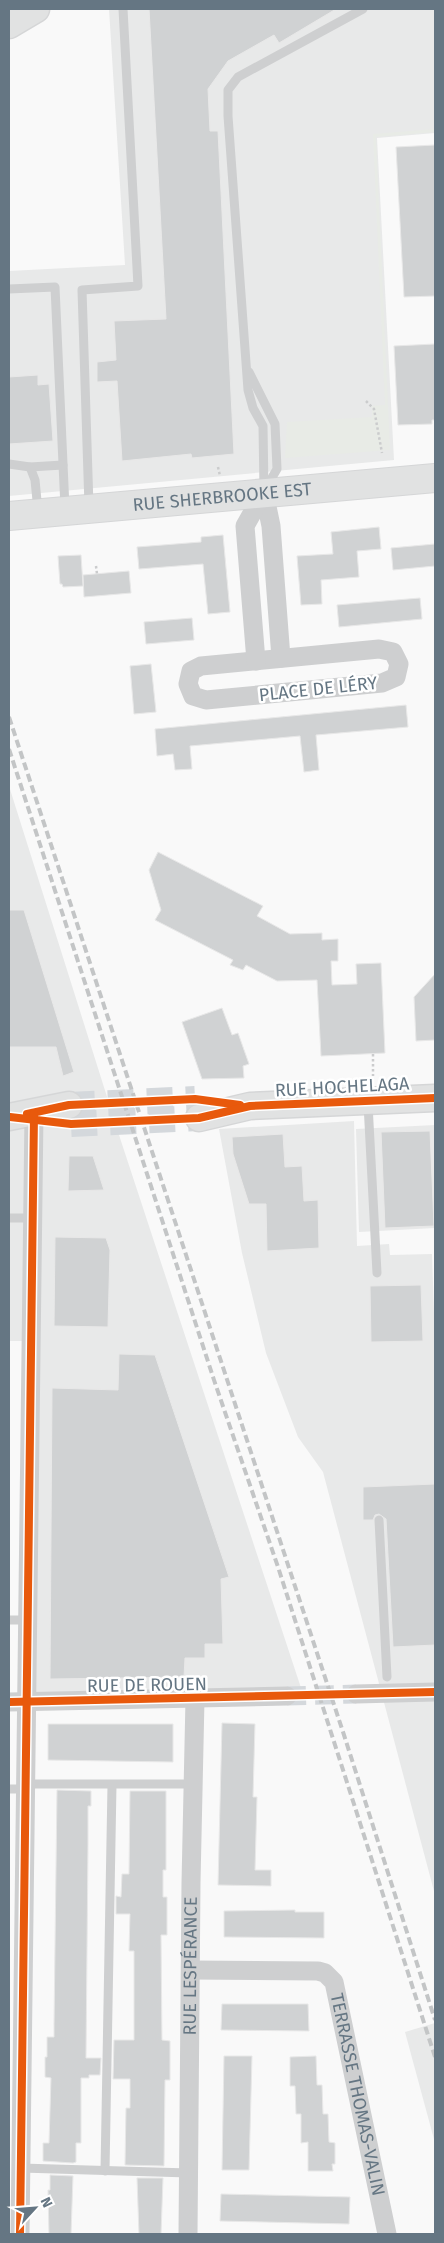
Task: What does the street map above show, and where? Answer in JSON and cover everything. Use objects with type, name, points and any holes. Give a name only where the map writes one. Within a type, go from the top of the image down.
[{"type":"main road","name":"RUE SHERBROOKE EST","points":[[26,515],[435,478]]},
{"type":"street","points":[[9,25],[36,9]]},
{"type":"street","name":"PLACE DE LÉRY","points":[[264,492],[271,526],[281,658]]},
{"type":"street","name":"PLACE DE LÉRY","points":[[256,661],[245,526],[264,492]]},
{"type":"street","name":"PLACE DE LÉRY","points":[[386,650],[393,652],[397,658],[399,671],[396,677],[382,683],[199,699],[190,691],[188,678],[196,668],[281,658],[386,650]]},
{"type":"street","name":"RUE HOCHELAGA","points":[[197,1109],[435,1098]]},
{"type":"street","points":[[20,2234],[22,2168],[21,1787],[18,1702],[29,1620],[34,1218],[22,1117],[70,1114]]},
{"type":"street","points":[[356,1694],[435,1692]]},
{"type":"street","name":"RUE DE ROUEN","points":[[18,1702],[287,1696]]},
{"type":"street","name":"RUE LESPÉRANCE","points":[[188,2234],[195,1699]]},
{"type":"street","name":"TERRASSE THOMAS-VALIN","points":[[191,1970],[318,1971],[325,1973],[334,1982],[387,2234]]},
{"type":"lane","points":[[77,509],[82,290],[138,286],[123,9]]},
{"type":"lane","points":[[264,492],[263,426],[253,408],[248,390],[228,90],[238,77],[363,9]]},
{"type":"lane","points":[[9,289],[55,287],[63,465],[77,509]]},
{"type":"lane","points":[[9,464],[30,468],[63,465]]},
{"type":"lane","points":[[26,515],[35,480],[30,468]]},
{"type":"lane","points":[[368,1101],[377,1272]]},
{"type":"lane","points":[[9,1218],[34,1218]]},
{"type":"lane","points":[[379,1520],[387,1676]]},
{"type":"lane","points":[[9,1620],[29,1620]]},
{"type":"lane","points":[[21,1787],[193,1784]]},
{"type":"lane","points":[[105,2170],[112,1785]]},
{"type":"lane","points":[[22,2168],[189,2173]]},
{"type":"path","points":[[366,401],[374,409],[382,453]]},
{"type":"path","points":[[218,467],[220,476]]},
{"type":"path","points":[[96,566],[97,574]]},
{"type":"path","points":[[373,1054],[374,1076]]},
{"type":"shaded area","points":[[109,9],[435,9],[435,133],[377,138],[394,460],[9,496],[9,271],[125,265]]},
{"type":"shaded area","points":[[435,129],[435,132],[376,137],[390,450],[285,458],[287,422],[372,417],[372,406],[385,405],[373,134]]},
{"type":"shaded area","points":[[9,786],[120,1138],[303,1694],[195,1699],[27,1702],[27,1341],[9,1341]]},
{"type":"shaded area","points":[[354,1121],[357,1246],[389,1244],[390,1255],[432,1254],[435,1342],[435,1895],[323,1472],[298,1437],[266,1353],[242,1253],[219,1129]]},
{"type":"shaded area","points":[[435,1125],[435,1228],[359,1232],[356,1129]],"holes":[[[430,1131],[434,1226],[385,1228],[381,1133]]]},
{"type":"shaded area","points":[[435,2023],[435,2143],[405,2032]]},
{"type":"building","points":[[149,9],[336,9],[279,43],[274,35],[228,61],[208,89],[210,131],[218,131],[234,454],[192,458],[191,454],[122,461],[117,381],[97,382],[97,362],[116,360],[114,321],[166,319]]},
{"type":"building","points":[[435,145],[435,296],[404,297],[396,147]]},
{"type":"building","points":[[435,344],[435,420],[432,420],[432,424],[398,425],[394,346]]},
{"type":"building","points":[[38,375],[38,385],[49,384],[53,441],[9,444],[9,377]]},
{"type":"building","points":[[379,527],[381,549],[357,551],[359,577],[321,580],[322,604],[301,605],[297,556],[333,554],[331,532]]},
{"type":"building","points":[[223,535],[230,612],[208,614],[203,564],[139,569],[137,547],[201,542],[201,537]]},
{"type":"building","points":[[435,544],[435,566],[393,570],[391,548]]},
{"type":"building","points":[[81,555],[83,586],[63,587],[60,584],[58,556]]},
{"type":"building","points":[[129,571],[131,593],[84,597],[83,575]]},
{"type":"building","points":[[420,598],[422,619],[339,627],[337,605]]},
{"type":"building","points":[[192,618],[194,640],[146,644],[144,622]]},
{"type":"building","points":[[151,664],[156,712],[134,714],[130,666]]},
{"type":"building","points":[[406,705],[408,727],[316,735],[319,770],[304,772],[300,736],[190,746],[192,769],[175,770],[173,754],[157,756],[155,729]]},
{"type":"building","points":[[158,852],[263,906],[257,916],[290,934],[322,933],[322,940],[338,939],[338,961],[331,961],[332,985],[357,984],[356,964],[381,963],[385,1053],[321,1056],[317,980],[277,981],[246,965],[243,970],[230,965],[233,960],[155,920],[161,910],[149,870]]},
{"type":"building","points":[[9,910],[24,910],[74,1072],[63,1076],[56,1047],[9,1047]]},
{"type":"building","points":[[435,974],[435,1040],[416,1041],[414,997]]},
{"type":"building","points":[[222,1008],[232,1035],[238,1033],[249,1064],[243,1066],[244,1078],[202,1079],[182,1022]]},
{"type":"building","points":[[430,1131],[434,1226],[385,1228],[381,1132]]},
{"type":"building","points":[[283,1134],[285,1167],[302,1166],[304,1201],[318,1200],[319,1248],[267,1251],[266,1204],[249,1204],[233,1154],[232,1137]]},
{"type":"building","points":[[69,1156],[93,1156],[104,1190],[68,1191]]},
{"type":"building","points":[[55,1237],[106,1238],[110,1250],[108,1327],[54,1326]]},
{"type":"building","points":[[421,1285],[423,1341],[371,1342],[370,1286]]},
{"type":"building","points":[[119,1354],[155,1355],[229,1577],[221,1579],[223,1644],[205,1644],[205,1658],[185,1658],[184,1677],[50,1679],[52,1388],[118,1390]]},
{"type":"building","points":[[435,1484],[435,1645],[393,1647],[386,1519],[379,1514],[375,1515],[373,1520],[363,1520],[363,1487]]},
{"type":"building","points":[[222,1723],[255,1724],[253,1797],[257,1797],[255,1870],[271,1870],[271,1886],[218,1885]]},
{"type":"building","points":[[48,1724],[173,1724],[173,1762],[48,1760]]},
{"type":"building","points":[[57,1790],[91,1791],[91,1806],[88,1806],[86,2058],[101,2058],[100,2075],[89,2075],[89,2078],[81,2078],[81,2143],[76,2143],[76,2162],[73,2163],[43,2161],[43,2143],[49,2143],[51,2078],[45,2077],[45,2057],[47,2057],[47,2037],[54,2037]]},
{"type":"building","points":[[130,1791],[166,1791],[166,1870],[163,1870],[163,1897],[167,1897],[167,1935],[161,1935],[162,2040],[170,2041],[170,2080],[165,2080],[164,2166],[125,2165],[126,2108],[130,2108],[130,2079],[113,2079],[114,2040],[134,2040],[134,1951],[129,1951],[130,1914],[116,1914],[116,1896],[121,1897],[122,1874],[129,1874]]},
{"type":"building","points":[[295,1910],[295,1912],[324,1912],[324,1938],[224,1937],[224,1911]]},
{"type":"building","points":[[222,2004],[308,2004],[309,2031],[221,2030]]},
{"type":"building","points":[[224,2056],[252,2056],[249,2170],[222,2170]]},
{"type":"building","points":[[316,2056],[317,2085],[322,2085],[323,2114],[328,2114],[329,2142],[335,2143],[333,2171],[308,2171],[308,2142],[301,2143],[301,2114],[296,2114],[295,2086],[290,2086],[290,2057]]},
{"type":"building","points":[[50,2175],[73,2176],[71,2234],[49,2234],[48,2190],[50,2190]]},
{"type":"building","points":[[137,2178],[163,2178],[161,2234],[139,2234]]},
{"type":"building","points":[[221,2194],[350,2197],[349,2224],[220,2221]]},
{"type":"tunnel","points":[[69,1105],[195,1099]]},
{"type":"tunnel","points":[[71,1124],[199,1118]]},
{"type":"tunnel","points":[[287,1696],[356,1694]]},
{"type":"railway","points":[[9,717],[344,1735],[435,2020]]},
{"type":"railway","points":[[9,749],[214,1380],[278,1567],[435,2057]]},
{"type":"cycle path","points":[[10,1117],[71,1124],[199,1118],[250,1106],[435,1098]]},
{"type":"cycle path","points":[[27,1114],[69,1105],[195,1099],[240,1105]]},
{"type":"cycle path","points":[[20,2234],[34,1113]]},
{"type":"cycle path","points":[[9,1702],[435,1692]]}]
